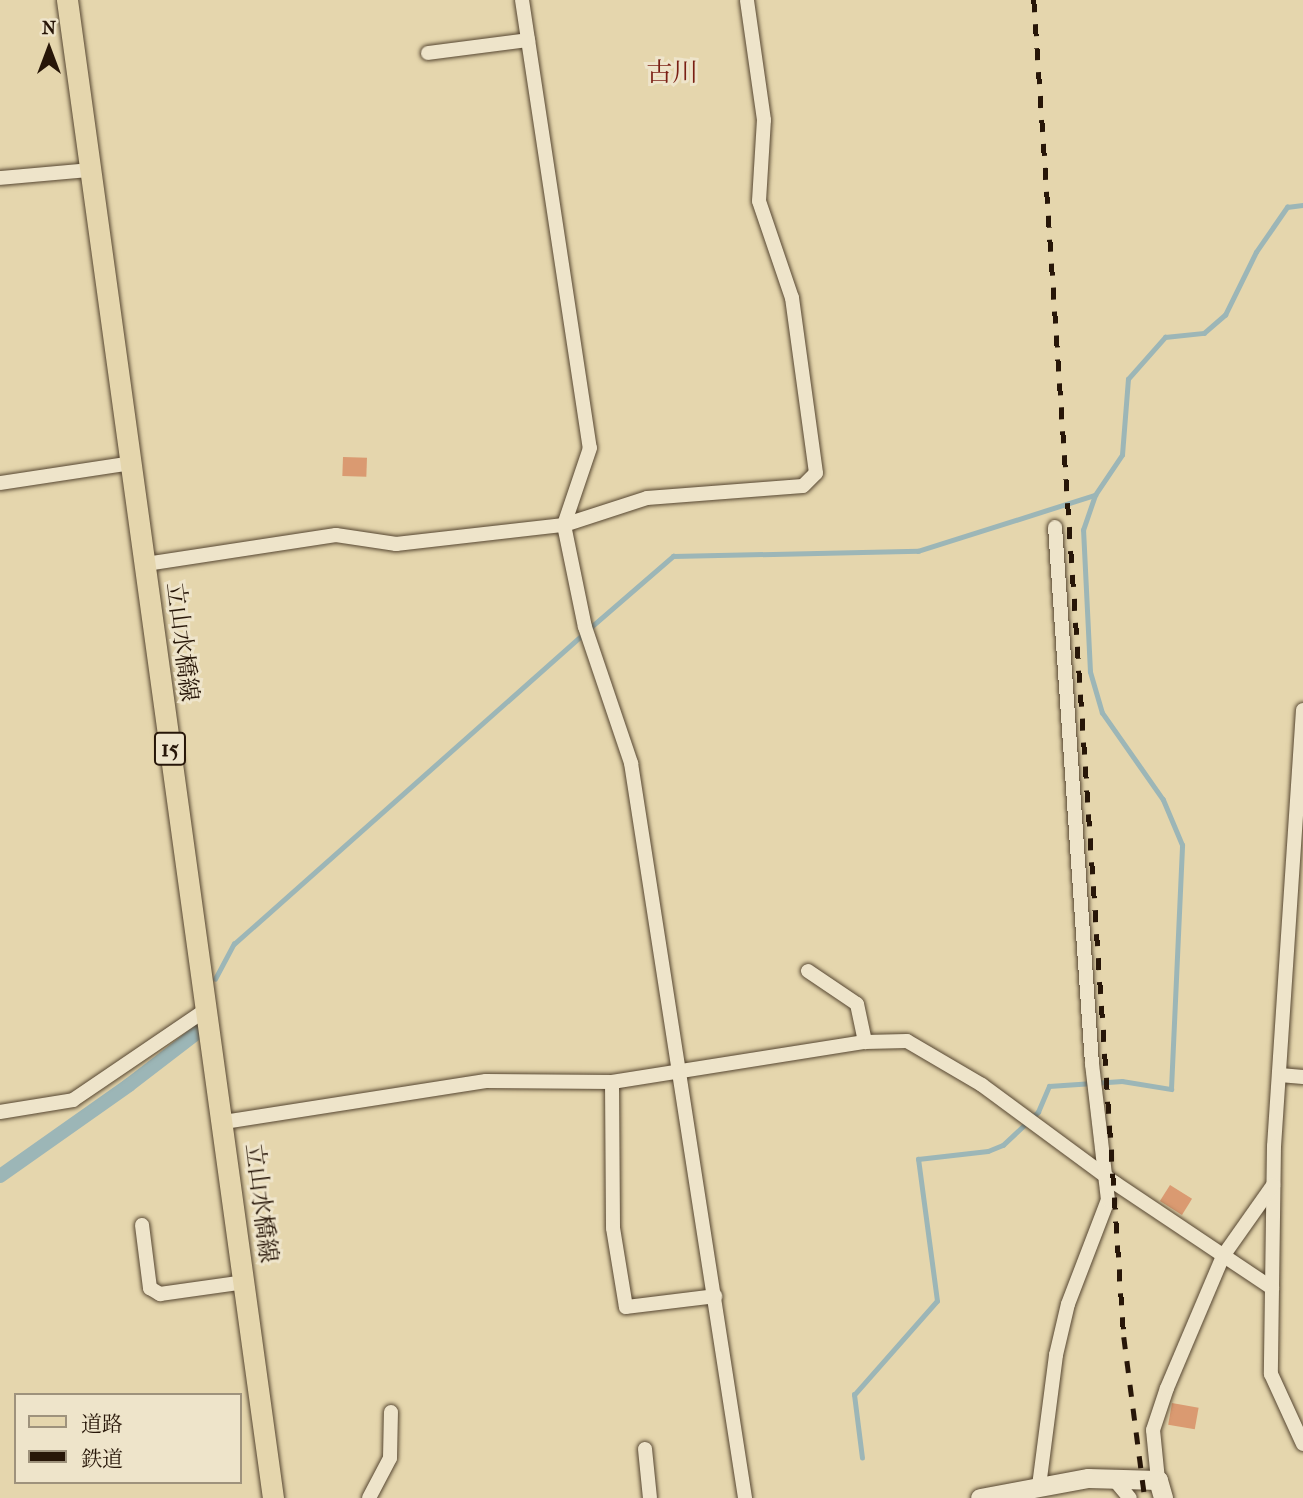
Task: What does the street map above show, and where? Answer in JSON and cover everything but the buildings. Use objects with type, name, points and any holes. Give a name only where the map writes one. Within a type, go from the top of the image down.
[{"type":"main road","name":"立山水橋線","points":[[67,0],[224,1122],[273,1498]]},
{"type":"main road","points":[[980,1498],[1039,1486],[1113,1478],[1160,1489]]},
{"type":"street","points":[[522,0],[590,448],[564,525],[585,627],[631,763],[681,1070],[745,1498]]},
{"type":"street","points":[[146,564],[336,536],[396,544],[564,525],[647,498],[803,486],[816,473],[792,298],[759,201],[764,120],[747,0]]},
{"type":"street","points":[[428,54],[528,40]]},
{"type":"street","points":[[0,178],[90,170]]},
{"type":"street","points":[[0,483],[132,463]]},
{"type":"street","points":[[1039,1486],[1056,1355],[1068,1304],[1108,1200],[1091,1064],[1055,527]]},
{"type":"street","points":[[1303,710],[1273,1185],[1270,1374],[1303,1444]]},
{"type":"street","points":[[808,971],[857,1004],[865,1042]]},
{"type":"street","points":[[0,1112],[72,1100],[207,1009]]},
{"type":"street","points":[[224,1122],[486,1081],[612,1082],[865,1042],[906,1041],[982,1085],[1107,1177],[1272,1288]]},
{"type":"street","points":[[1280,1075],[1303,1077]]},
{"type":"street","points":[[612,1082],[613,1228],[626,1307],[715,1296]]},
{"type":"street","points":[[1160,1489],[1153,1430],[1223,1256],[1273,1185]]},
{"type":"street","points":[[142,1225],[150,1287],[159,1294],[245,1282]]},
{"type":"street","points":[[369,1498],[390,1458],[391,1412]]},
{"type":"street","points":[[645,1449],[650,1498]]},
{"type":"street","points":[[1113,1478],[1130,1498]]},
{"type":"waterway","points":[[590,628],[673,556],[918,551],[1095,495],[1122,455],[1128,379],[1165,337],[1204,333],[1225,315],[1256,252],[1287,207],[1303,205]]},
{"type":"waterway","points":[[862,1458],[854,1395],[937,1301],[918,1159],[988,1151],[1003,1145],[1038,1112],[1049,1086],[1122,1081],[1171,1089],[1182,845],[1163,800],[1102,713],[1090,672],[1083,530],[1095,496]]},
{"type":"waterway","points":[[215,979],[234,944],[583,634]]},
{"type":"waterway","points":[[0,1176],[129,1085],[198,1032],[200,1024]]},
{"type":"railway","points":[[1034,0],[1124,1337],[1145,1498]]},
{"type":"district","name":"古川","points":[[672,73]]}]
